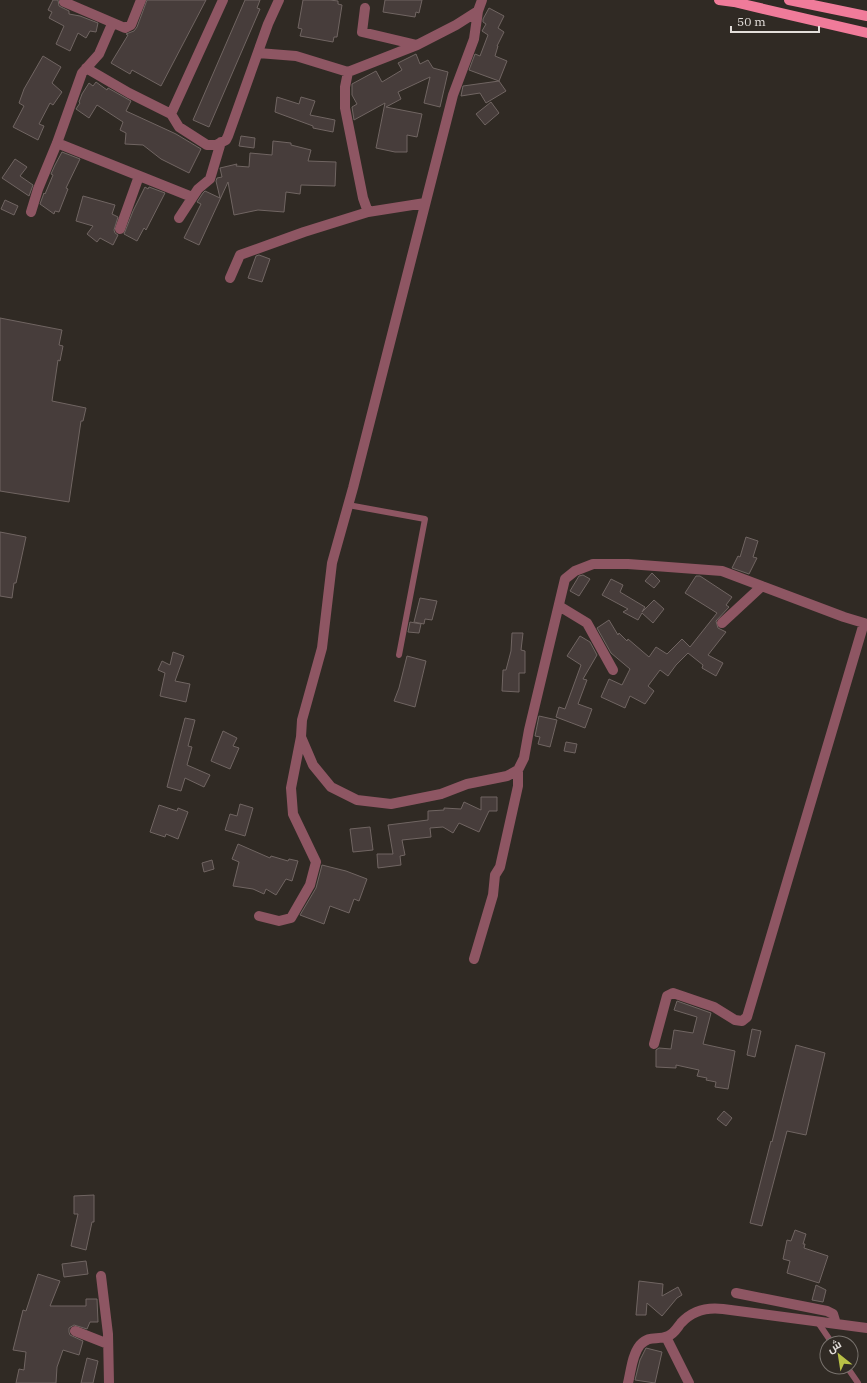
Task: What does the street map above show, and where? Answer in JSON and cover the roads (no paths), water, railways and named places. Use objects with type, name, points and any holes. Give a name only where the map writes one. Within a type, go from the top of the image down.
[{"type":"main road","points":[[719,0],[734,2],[867,32]]},
{"type":"main road","points":[[789,0],[867,16]]},
{"type":"street","points":[[70,2],[112,24],[123,28],[129,26],[140,0]]},
{"type":"street","points":[[171,114],[223,0]]},
{"type":"street","points":[[86,68],[129,93],[171,114],[179,127],[207,145],[216,145],[228,136],[279,0]]},
{"type":"street","points":[[259,916],[279,921],[291,918],[310,885],[316,862],[292,814],[291,788],[302,720],[322,648],[332,563],[453,95],[474,39],[478,11],[482,0]]},
{"type":"street","points":[[365,8],[362,32],[418,45]]},
{"type":"street","points":[[258,53],[296,56],[348,72],[418,45],[456,25],[478,11]]},
{"type":"street","points":[[31,212],[38,189],[57,143],[82,73],[99,54],[112,24]]},
{"type":"street","points":[[348,72],[345,87],[345,108],[363,198],[368,212]]},
{"type":"street","points":[[179,218],[198,189],[210,179],[221,142]]},
{"type":"street","points":[[57,143],[192,197]]},
{"type":"street","points":[[120,229],[139,176]]},
{"type":"street","points":[[230,278],[240,255],[304,232],[368,212],[425,203]]},
{"type":"street","points":[[474,959],[493,894],[495,875],[500,867],[502,859],[518,786],[518,770],[524,758],[528,730],[565,579],[575,571],[593,564],[628,564],[722,571],[865,624],[747,1017],[742,1021],[735,1020],[714,1007],[673,993],[667,996],[654,1044]]},
{"type":"street","points":[[722,623],[762,586]]},
{"type":"street","points":[[559,606],[587,623],[613,670]]},
{"type":"street","points":[[300,737],[313,765],[331,787],[357,800],[391,804],[441,794],[467,784],[507,776],[518,770]]},
{"type":"street","points":[[101,1276],[108,1334],[109,1383]]},
{"type":"street","points":[[736,1293],[827,1311],[833,1314],[836,1324]]},
{"type":"street","points":[[628,1383],[634,1355],[640,1345],[651,1338],[666,1337],[674,1333],[681,1323],[693,1314],[707,1309],[715,1308],[867,1328]]},
{"type":"street","points":[[75,1331],[108,1344]]},
{"type":"street","points":[[666,1337],[689,1383]]},
{"type":"lane","points":[[348,505],[425,519],[399,655]]},
{"type":"lane","points":[[817,1321],[827,1335]]}]
